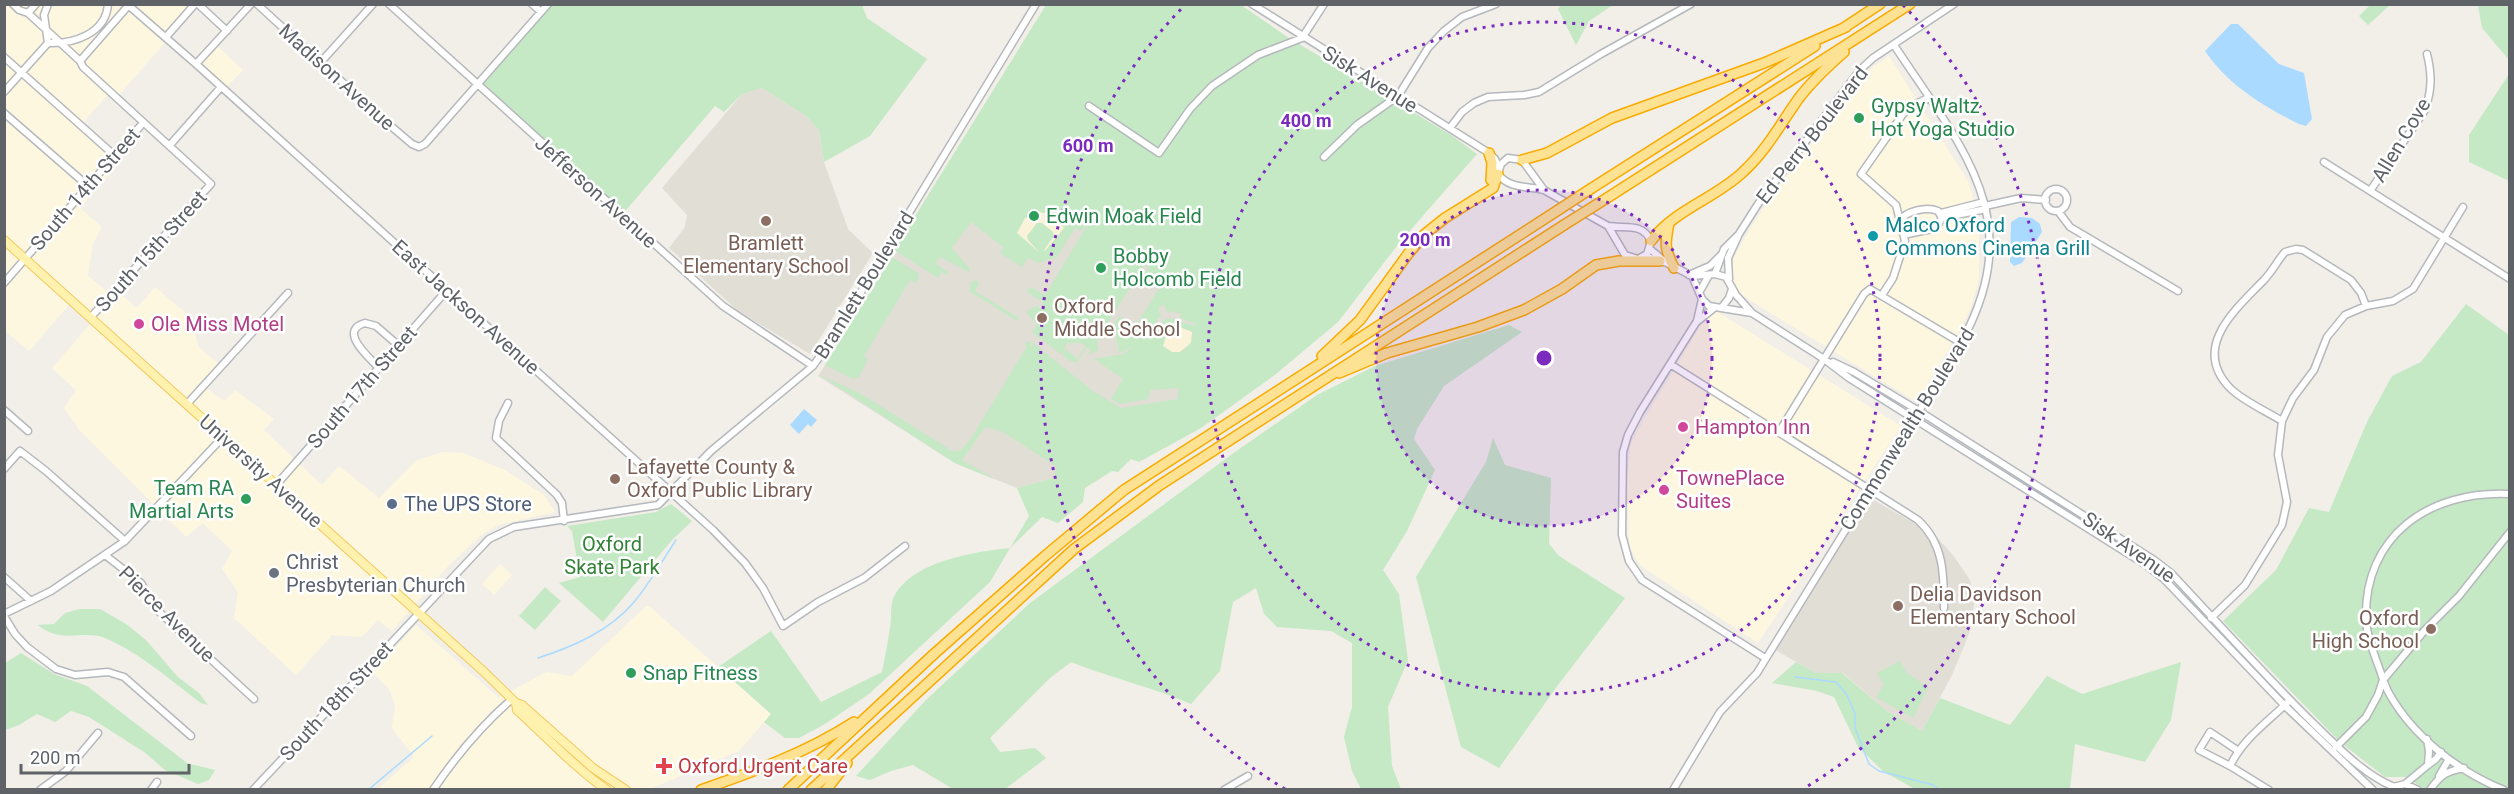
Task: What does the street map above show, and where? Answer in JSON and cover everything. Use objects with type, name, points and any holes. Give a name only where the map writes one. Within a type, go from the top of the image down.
[{"type":"highway","points":[[788,789],[1045,556],[1124,490],[1880,4]]},
{"type":"highway","points":[[811,789],[1074,549],[1160,485],[1910,4]]},
{"type":"highway","points":[[1522,160],[1547,153],[1612,118],[1764,63],[1846,27]]},
{"type":"highway","points":[[1650,245],[1669,223],[1741,174],[1759,156],[1799,98],[1818,77],[1869,30]]},
{"type":"highway","points":[[1485,193],[1493,171],[1489,153]]},
{"type":"highway","points":[[1300,375],[1360,320],[1407,254],[1425,234],[1445,218],[1493,188],[1498,171]]},
{"type":"highway","points":[[1596,265],[1619,261],[1667,264],[1664,239],[1669,223]]},
{"type":"highway","points":[[1315,384],[1387,353],[1478,327],[1524,310],[1562,289],[1603,259],[1626,256]]},
{"type":"highway","points":[[701,789],[785,760],[816,745],[876,707]]},
{"type":"highway","points":[[826,789],[869,736]]},
{"type":"main road","name":"University Avenue","points":[[4,240],[277,484],[514,701],[522,705],[608,779],[626,789]]},
{"type":"main road","name":"University Avenue","points":[[514,701],[517,710],[548,740],[587,775],[607,789]]},
{"type":"street","points":[[13,4],[19,10],[28,13],[61,42],[81,61],[83,67],[170,145]]},
{"type":"street","points":[[28,13],[36,4]]},
{"type":"street","points":[[48,4],[44,15],[48,43]]},
{"type":"street","points":[[4,92],[48,43],[86,37],[107,14],[108,4]]},
{"type":"street","points":[[166,37],[197,4],[227,31]]},
{"type":"street","points":[[196,64],[251,4]]},
{"type":"street","name":"Madison Avenue","points":[[257,4],[412,144],[419,147],[425,144],[477,83]]},
{"type":"street","points":[[321,62],[373,4]]},
{"type":"street","name":"Jefferson Avenue","points":[[389,4],[723,306],[813,366]]},
{"type":"street","points":[[532,4],[541,12]]},
{"type":"street","points":[[477,83],[548,4]]},
{"type":"street","name":"Bramlett Boulevard","points":[[419,613],[489,539],[514,527],[651,508],[658,505],[672,494],[711,451],[813,366],[833,338],[1036,4]]},
{"type":"street","name":"Sisk Avenue","points":[[1252,4],[1302,38],[1489,153],[1495,159],[1498,171]]},
{"type":"street","points":[[1089,106],[1159,153],[1190,109],[1212,86],[1258,55],[1302,38],[1324,4]]},
{"type":"street","points":[[1324,157],[1357,125],[1398,96],[1428,48],[1444,31],[1462,17],[1496,4]]},
{"type":"street","points":[[1450,128],[1462,112],[1474,103],[1488,97],[1539,92],[1690,4]]},
{"type":"street","name":"Ed Perry Boulevard","points":[[1739,234],[1758,204],[1860,70],[1873,58],[1954,4]]},
{"type":"street","points":[[81,61],[127,5]]},
{"type":"street","name":"East Jackson Avenue","points":[[127,5],[166,37],[447,290],[742,559],[763,588],[783,626],[818,602],[864,578],[905,546]]},
{"type":"street","name":"Commonwealth Boulevard","points":[[1673,789],[1720,712],[1752,679],[1919,411],[1974,320],[1987,282],[1990,244],[1985,206],[1970,164],[1894,45]]},
{"type":"street","name":"Allen Cove","points":[[2370,191],[2426,107],[2432,81],[2427,54]]},
{"type":"street","points":[[4,57],[114,155]]},
{"type":"street","name":"South 14th Street","points":[[170,145],[221,87]]},
{"type":"street","points":[[1882,295],[1893,278],[1904,248],[1896,206],[1861,174],[1904,114],[1912,106],[1928,98]]},
{"type":"street","points":[[4,113],[88,186]]},
{"type":"street","name":"South 14th Street","points":[[4,283],[143,123]]},
{"type":"street","name":"South 15th Street","points":[[91,318],[211,184],[170,145]]},
{"type":"street","name":"Sisk Avenue","points":[[1489,153],[1522,160]]},
{"type":"street","points":[[1508,158],[1498,171],[1507,184],[1544,190],[1608,226],[1637,227],[1646,232],[1650,245],[1667,264]]},
{"type":"street","points":[[1522,160],[1544,190]]},
{"type":"street","points":[[2324,162],[2510,279]]},
{"type":"street","points":[[2058,211],[2067,205],[2067,198],[2057,189],[2051,191],[2046,200],[2048,207],[2058,211],[2070,227],[2178,291]]},
{"type":"street","points":[[1899,221],[1905,214],[1929,208],[1942,216],[2021,198],[2046,200]]},
{"type":"street","points":[[2206,623],[2245,585],[2282,525],[2287,502],[2278,455],[2282,421],[2293,398],[2314,370],[2327,337],[2345,315],[2366,306],[2392,301],[2413,289],[2463,207]]},
{"type":"street","points":[[1901,231],[1908,234],[1936,228],[1942,216]]},
{"type":"street","points":[[1608,226],[1621,252],[1626,256],[1638,259],[1644,256],[1650,245]]},
{"type":"street","points":[[1691,275],[1710,266],[1731,240],[1739,234]]},
{"type":"street","points":[[1644,256],[1691,275],[1712,274],[1729,279],[1728,258],[1739,234]]},
{"type":"street","points":[[2282,421],[2232,390],[2221,374],[2217,365],[2216,342],[2227,319],[2265,279],[2285,252],[2296,249],[2351,280],[2361,293],[2366,306]]},
{"type":"street","points":[[1700,291],[1719,267],[1721,255]]},
{"type":"street","points":[[1691,275],[1702,299],[1697,321],[1640,412],[1628,435],[1623,452],[1622,535],[1629,561],[1642,580],[1765,658]]},
{"type":"street","name":"Sisk Avenue","points":[[1729,279],[1732,289],[1752,313],[1824,359],[1849,378],[2146,565],[2164,579],[2287,703],[2336,746],[2392,788],[2405,784]]},
{"type":"street","points":[[1722,307],[1732,289]]},
{"type":"street","points":[[1779,432],[1866,291],[1873,289],[1961,343]]},
{"type":"street","name":"South 17th Street","points":[[277,484],[447,290]]},
{"type":"street","points":[[187,404],[288,293]]},
{"type":"street","points":[[1697,321],[1714,308],[1702,299]]},
{"type":"street","name":"Sisk Avenue","points":[[1714,308],[1722,307],[1752,313]]},
{"type":"street","points":[[379,368],[356,341],[355,329],[365,323],[376,326],[399,346]]},
{"type":"street","name":"Sisk Avenue","points":[[1824,359],[1854,372],[1919,411],[2171,573],[2331,751],[2373,789]]},
{"type":"street","points":[[1670,364],[1918,520],[1936,542],[1943,573],[1944,608]]},
{"type":"street","points":[[508,403],[499,421],[496,438],[557,495],[562,503],[564,520]]},
{"type":"street","points":[[4,410],[28,431]]},
{"type":"street","points":[[191,736],[124,677],[108,672],[75,675],[56,669],[27,647],[15,634],[4,615],[31,601],[125,541],[223,437]]},
{"type":"street","name":"Pierce Avenue","points":[[4,469],[20,451],[125,541]]},
{"type":"street","points":[[2504,789],[2449,759],[2403,714],[2383,680],[2366,622],[2368,584],[2388,543],[2416,516],[2450,499],[2471,495],[2510,494]]},
{"type":"street","points":[[2331,751],[2366,717],[2383,680],[2425,630],[2459,596],[2510,532]]},
{"type":"street","name":"Pierce Avenue","points":[[105,555],[141,583],[155,609],[254,699]]},
{"type":"street","points":[[4,576],[31,601]]},
{"type":"street","name":"South 18th Street","points":[[254,789],[419,613]]},
{"type":"street","points":[[433,789],[472,738],[514,701]]},
{"type":"street","points":[[2230,766],[2237,750],[2248,737],[2287,703]]},
{"type":"street","points":[[2237,750],[2210,732],[2199,750],[2269,789]]},
{"type":"street","points":[[40,789],[66,771],[98,733]]},
{"type":"street","points":[[2427,739],[2428,765]]},
{"type":"street","points":[[2418,789],[2405,784],[2436,759],[2441,752]]},
{"type":"street","points":[[2430,789],[2449,759]]},
{"type":"street","points":[[2437,779],[2446,772],[2463,768]]},
{"type":"street","points":[[1224,789],[1248,776]]},
{"type":"street","points":[[151,789],[157,782]]},
{"type":"shaded area","points":[[195,4],[197,6],[119,95],[112,90],[79,127],[119,163],[80,208],[102,227],[93,244],[88,276],[109,293],[92,312],[75,298],[29,351],[5,331],[4,5]]},
{"type":"shaded area","points":[[216,45],[243,70],[227,87],[200,62]]},
{"type":"shaded area","points":[[1889,56],[1969,183],[1979,222],[1979,279],[1971,307],[1917,402],[1733,290],[1732,261],[1776,189],[1865,73]]},
{"type":"shaded area","name":"Bramlett Elementary School","points":[[762,88],[806,116],[819,130],[824,162],[848,229],[873,253],[810,354],[739,312],[669,248],[685,227],[687,215],[662,188],[742,94]]},
{"type":"shaded area","name":"Oxford Middle School","points":[[1043,144],[1238,361],[1054,478],[1017,488],[955,463],[818,376],[902,244]]},
{"type":"shaded area","points":[[155,287],[189,316],[199,347],[221,366],[202,385],[224,401],[235,390],[274,419],[264,430],[322,485],[339,466],[379,498],[417,460],[443,452],[463,453],[505,470],[544,495],[555,512],[498,525],[480,536],[449,565],[392,631],[378,620],[362,637],[332,635],[296,675],[234,618],[238,592],[222,569],[232,551],[203,523],[186,537],[80,431],[64,408],[76,390],[52,368],[118,292],[137,308]]},
{"type":"shaded area","points":[[1711,308],[1901,426],[1758,643],[1641,566],[1629,547],[1627,476],[1631,444]]},
{"type":"shaded area","points":[[1870,498],[1935,535],[1953,555],[1970,580],[1975,599],[1969,634],[1952,675],[1922,731],[1887,711],[1843,673],[1816,673],[1772,648],[1837,544]]},
{"type":"shaded area","points":[[500,564],[512,575],[494,595],[482,584]]},
{"type":"shaded area","points":[[646,606],[649,606],[771,714],[739,751],[650,789],[378,789],[414,757],[392,728],[395,705],[389,689],[372,672],[416,625],[499,698],[546,672],[572,676]]},
{"type":"green space","points":[[1562,4],[1613,5],[1589,21],[1576,45],[1558,9]]},
{"type":"green space","points":[[548,5],[862,5],[867,18],[927,59],[870,136],[824,162],[819,130],[806,116],[762,88],[742,94],[724,112],[715,106],[622,215],[477,83]]},
{"type":"green space","points":[[1046,5],[1241,5],[1289,38],[1451,135],[1477,154],[1400,242],[1338,322],[1276,374],[1201,428],[1139,462],[1131,459],[1118,472],[1112,471],[1085,488],[1083,502],[1058,523],[1042,517],[1010,548],[1029,516],[1017,488],[1054,478],[1056,466],[1001,431],[985,427],[962,460],[996,480],[955,463],[818,374],[861,394],[954,452],[961,450],[970,440],[1026,348],[1027,341],[1031,343],[1030,347],[1032,347],[1032,342],[1093,391],[1121,408],[1178,399],[1178,388],[1150,390],[1148,399],[1120,404],[1111,399],[1123,379],[1094,359],[1123,354],[1134,346],[1119,353],[1114,324],[1119,316],[1136,326],[1160,287],[1143,276],[1149,267],[1145,264],[1097,340],[1098,350],[1088,355],[1091,350],[1087,347],[1077,362],[1070,361],[1063,356],[1066,349],[1077,359],[1086,346],[1081,343],[1067,343],[1062,355],[1032,332],[1037,325],[1026,312],[1037,305],[1042,310],[1043,300],[1027,292],[1030,287],[1045,295],[1086,225],[1081,231],[1075,228],[1057,257],[1038,263],[1028,258],[1022,267],[1000,253],[1003,247],[971,222],[952,248],[970,269],[969,272],[940,257],[936,264],[948,272],[946,275],[942,272],[938,278],[894,250]],"holes":[[[1164,305],[1168,313],[1171,311],[1181,314],[1180,318],[1196,324],[1195,326],[1170,318],[1164,320],[1161,331],[1154,332],[1158,318],[1161,317],[1158,308]]]},
{"type":"green space","points":[[2370,5],[2390,5],[2368,25],[2359,16]]},
{"type":"green space","points":[[2478,5],[2509,5],[2509,60],[2482,28]]},
{"type":"green space","points":[[2509,74],[2510,181],[2469,162],[2469,135]]},
{"type":"green space","points":[[892,257],[918,273],[919,278],[916,283],[910,280],[864,356],[868,359],[859,377],[853,379],[825,365]]},
{"type":"green space","points":[[976,280],[979,283],[975,291],[1019,318],[1017,321],[969,291],[971,282]]},
{"type":"green space","points":[[2466,304],[2509,335],[2509,789],[2424,789],[2407,777],[2385,777],[2340,742],[2223,621],[2276,570],[2309,508],[2329,512],[2367,422],[2392,376],[2421,362]]},
{"type":"green space","points":[[1509,325],[1522,332],[1444,386],[1417,429],[1414,439],[1435,470],[1407,531],[1383,570],[1399,594],[1408,660],[1388,707],[1392,766],[1401,789],[1361,789],[1352,771],[1344,737],[1352,707],[1352,643],[1331,631],[1277,627],[1264,614],[1256,588],[1233,602],[1220,671],[1191,704],[1071,662],[1050,678],[990,738],[1000,752],[1035,748],[1046,758],[1004,790],[953,789],[913,765],[870,780],[856,776],[926,700],[1030,603],[1235,452],[1317,395],[1375,366]]},
{"type":"green space","points":[[1493,438],[1505,465],[1551,478],[1549,544],[1559,556],[1625,598],[1558,685],[1499,768],[1461,747],[1416,577],[1486,462]]},
{"type":"green space","name":"Oxford Skate Park","points":[[671,504],[692,521],[672,540],[603,622],[559,583],[580,577],[572,531],[567,526],[656,512]]},
{"type":"green space","points":[[1010,548],[990,582],[869,694],[825,724],[799,738],[785,738],[764,722],[771,714],[718,667],[771,631],[821,702],[882,672],[893,599],[901,586],[928,567],[962,556]]},
{"type":"green space","points":[[545,587],[561,601],[535,630],[519,616]]},
{"type":"green space","points":[[80,609],[100,609],[126,624],[146,640],[178,677],[199,693],[208,705],[201,703],[143,659],[118,644],[97,636],[64,636],[47,631],[38,625],[54,624],[65,613]]},
{"type":"green space","points":[[21,653],[54,674],[87,686],[187,763],[215,770],[209,780],[198,784],[165,770],[144,752],[89,717],[71,711],[55,722],[37,714],[5,730],[5,663]]},
{"type":"green space","points":[[1900,661],[1907,673],[1928,687],[1913,718],[1876,697],[1884,685],[1877,673]]},
{"type":"green space","points":[[1796,662],[1816,673],[1842,673],[1887,711],[1922,731],[1940,698],[2010,725],[2047,676],[2082,694],[2181,662],[2171,720],[2145,762],[2075,744],[2070,789],[1915,789],[1884,772],[1858,747],[1834,697],[1817,691],[1772,683]]},
{"type":"sand","points":[[1040,212],[1054,216],[1064,228],[1045,251],[1054,236],[1053,232],[1042,223],[1037,223],[1027,236],[1040,253],[1017,233],[1025,218]]},
{"type":"sand","points":[[1170,323],[1192,332],[1191,343],[1180,352],[1172,352],[1163,346],[1167,326]]},
{"type":"water","points":[[2231,24],[2238,24],[2279,64],[2304,73],[2312,119],[2306,126],[2247,94],[2224,74],[2205,51]]},
{"type":"water","points":[[2019,217],[2032,218],[2040,224],[2042,232],[2022,263],[2014,266],[2010,262],[2011,222]]},
{"type":"water","points":[[804,409],[817,420],[811,427],[808,424],[799,434],[790,425]]},
{"type":"waterway","points":[[538,658],[590,637],[614,621],[634,602],[676,540]]},
{"type":"waterway","points":[[1795,677],[1836,682],[1847,695],[1855,714],[1855,728],[1869,764],[1879,771],[1933,785],[1940,790]]},
{"type":"waterway","points":[[368,790],[432,736]]},
{"type":"place","name":"Gypsy Waltz Hot Yoga Studio","points":[[1859,118]]},
{"type":"place","name":"Edwin Moak Field","points":[[1034,216]]},
{"type":"place","name":"Bramlett Elementary School","points":[[766,221]]},
{"type":"place","name":"Malco Oxford Commons Cinema Grill","points":[[1873,236]]},
{"type":"place","name":"Bobby Holcomb Field","points":[[1101,268]]},
{"type":"place","name":"Oxford Middle School","points":[[1042,318]]},
{"type":"place","name":"Ole Miss Motel","points":[[139,324]]},
{"type":"place","name":"Hampton Inn","points":[[1683,427]]},
{"type":"place","name":"Lafayette County & Oxford Public Library","points":[[615,479]]},
{"type":"place","name":"TownePlace Suites","points":[[1664,490]]},
{"type":"place","name":"Team RA Martial Arts","points":[[246,499]]},
{"type":"place","name":"The UPS Store","points":[[392,504]]},
{"type":"place","name":"Christ Presbyterian Church","points":[[274,573]]},
{"type":"place","name":"Delia Davidson Elementary School","points":[[1898,606]]},
{"type":"place","name":"Oxford High School","points":[[2431,629]]},
{"type":"place","name":"Snap Fitness","points":[[631,673]]},
{"type":"place","name":"Oxford Urgent Care","points":[[664,766]]}]
